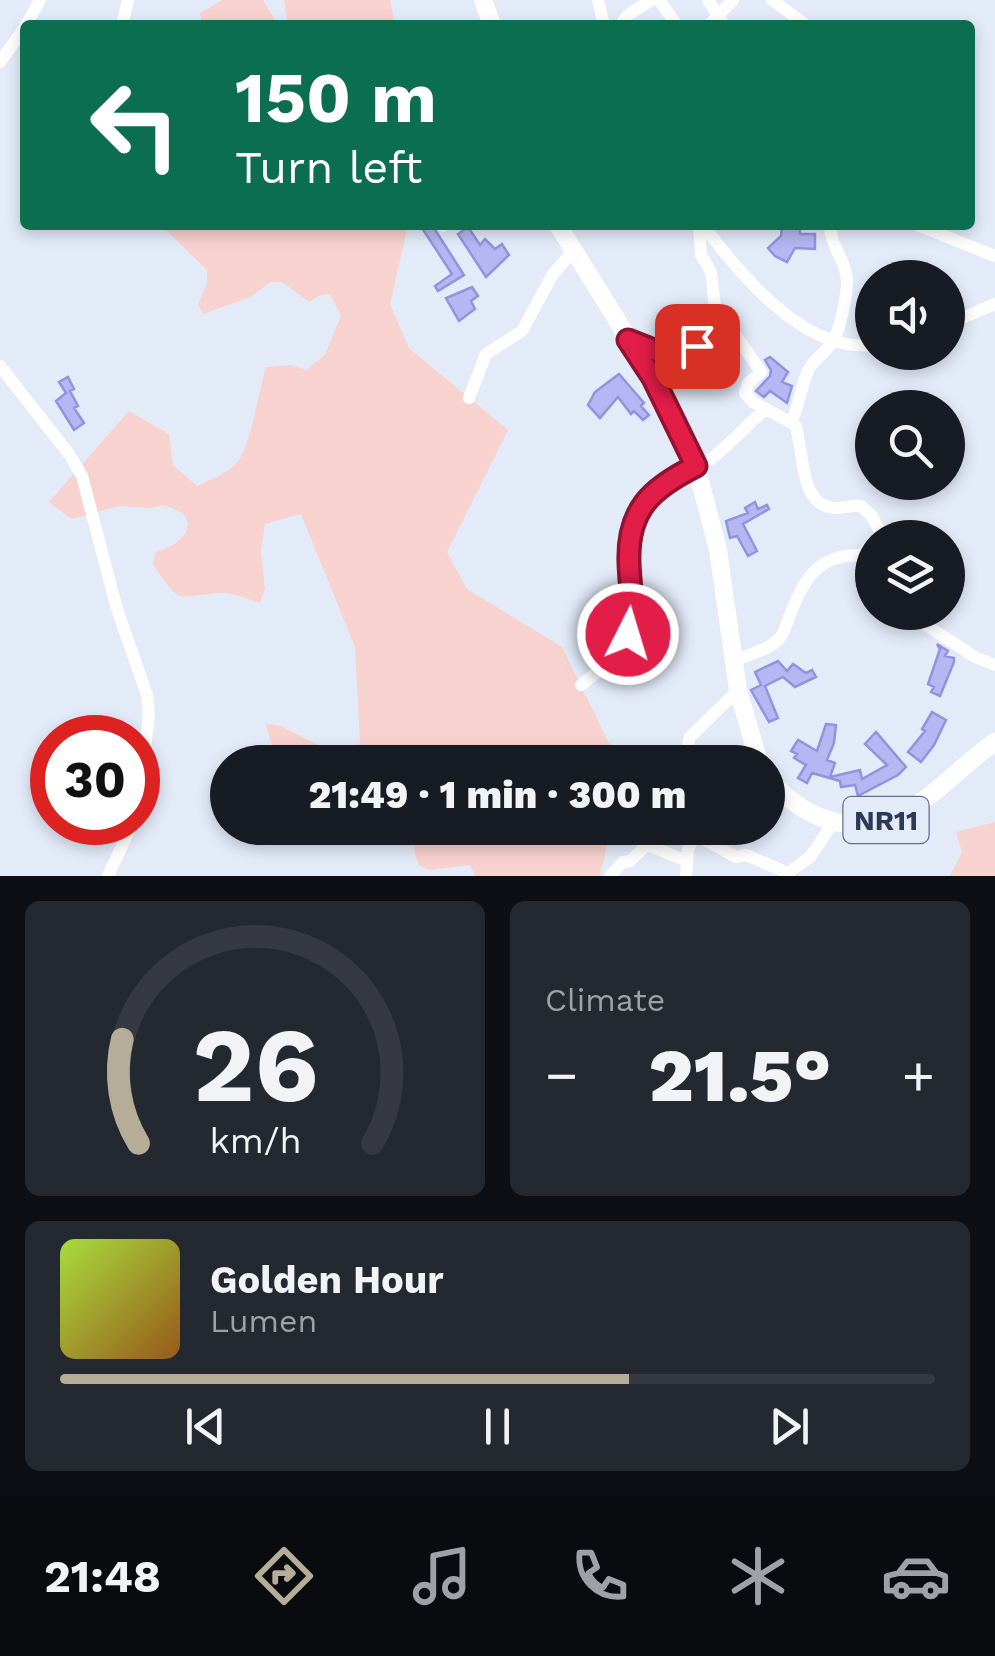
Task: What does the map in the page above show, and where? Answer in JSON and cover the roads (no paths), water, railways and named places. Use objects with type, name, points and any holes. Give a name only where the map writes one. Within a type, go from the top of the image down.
[{"type":"highway","points":[[561,230],[660,390],[696,466],[718,550],[738,690],[754,745]]},
{"type":"highway","name":"NR11","points":[[785,793],[804,809],[833,823],[870,824],[904,813],[995,742]]},
{"type":"street","points":[[624,20],[651,0]]},
{"type":"street","points":[[772,0],[799,20]]},
{"type":"street","points":[[0,62],[20,37]]},
{"type":"street","points":[[701,230],[701,255],[711,272],[713,312],[720,329],[737,336],[761,372],[748,383],[745,393],[753,402],[791,422],[798,432],[809,488],[820,503],[835,508],[861,506],[874,520]]},
{"type":"street","points":[[705,230],[760,295],[834,340],[855,343]]},
{"type":"street","points":[[791,422],[799,408],[799,396],[810,366],[834,340],[848,282],[842,257],[832,246],[830,230]]},
{"type":"street","points":[[930,230],[995,256]]},
{"type":"street","points":[[470,398],[486,354],[522,331],[553,274],[573,251]]},
{"type":"street","points":[[965,317],[995,304]]},
{"type":"street","points":[[628,340],[661,353],[677,352],[697,346],[720,329]]},
{"type":"street","points":[[0,366],[82,476],[117,609],[147,696],[149,715]]},
{"type":"street","points":[[581,684],[618,653],[628,634],[634,610],[628,557],[648,496],[738,437],[766,409]]},
{"type":"street","points":[[735,660],[772,645],[783,635],[795,601],[825,560],[855,554]]},
{"type":"street","points":[[934,630],[995,665]]},
{"type":"street","points":[[688,745],[690,737],[738,690]]},
{"type":"street","points":[[715,845],[736,858],[746,855],[788,873],[810,858],[833,823]]},
{"type":"street","points":[[108,876],[122,845]]},
{"type":"street","points":[[610,876],[647,845],[686,869]]}]
